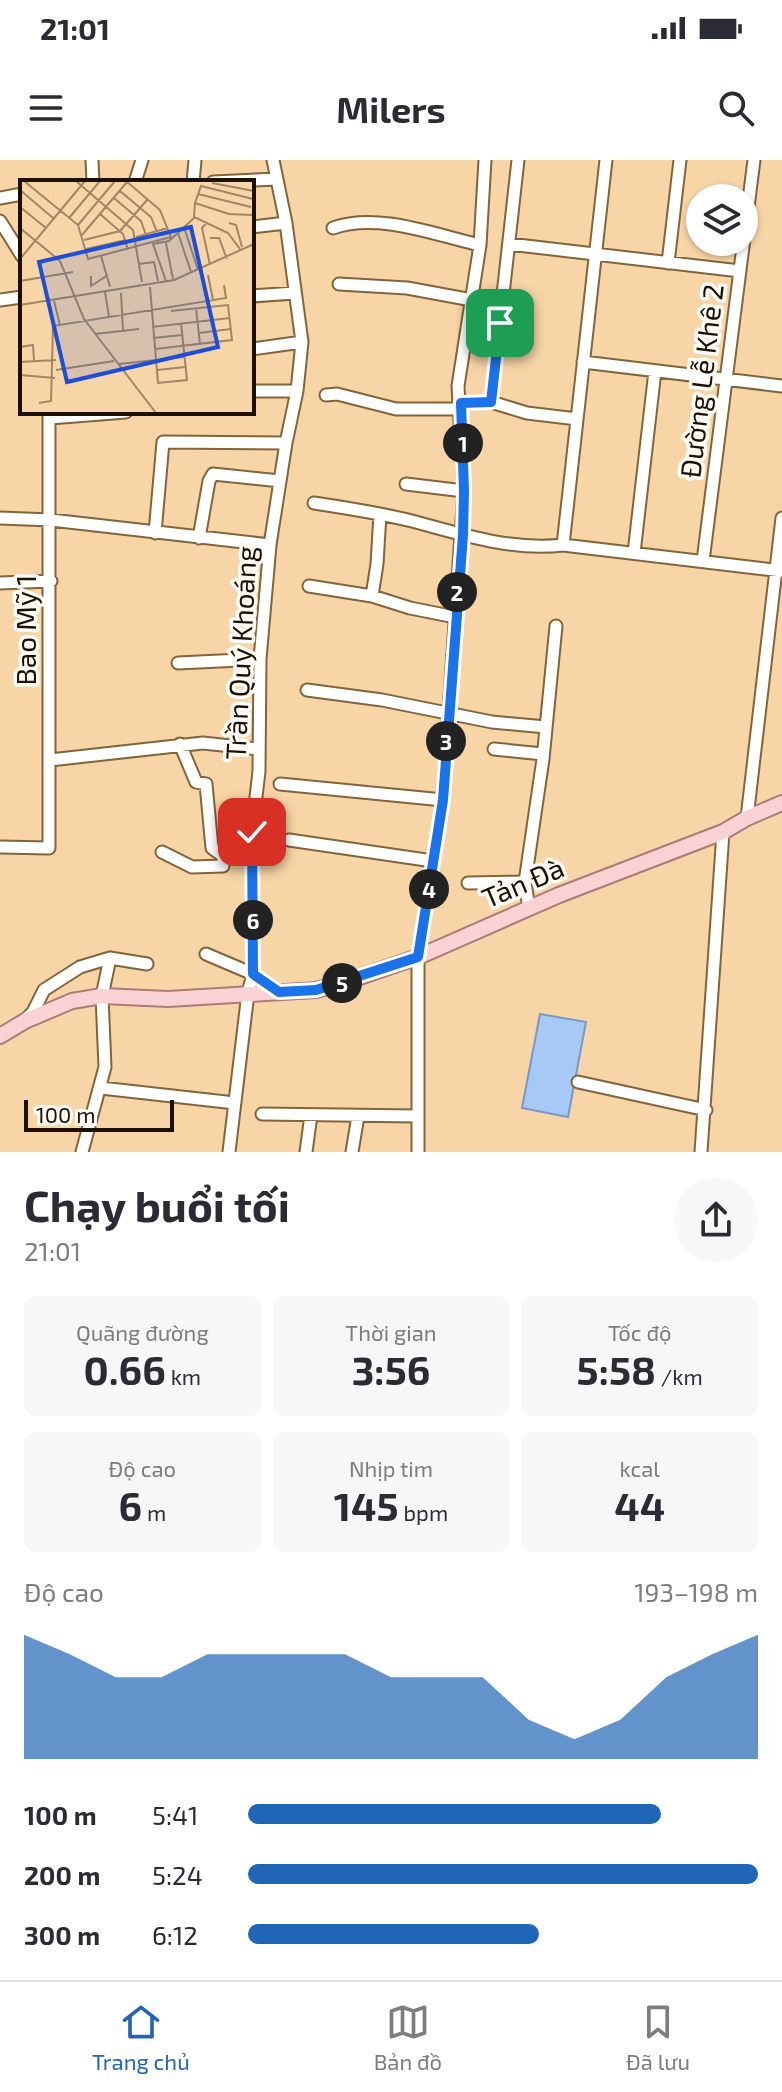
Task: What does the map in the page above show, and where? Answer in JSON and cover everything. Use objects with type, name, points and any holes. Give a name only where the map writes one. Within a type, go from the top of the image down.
[{"type":"main road","name":"Tản Đà","points":[[0,1036],[25,1021],[72,1001],[102,996],[168,999],[316,990],[418,957],[723,832],[782,803]]},
{"type":"street","points":[[92,160],[93,180]]},
{"type":"street","points":[[136,180],[142,160]]},
{"type":"street","points":[[193,180],[195,160]]},
{"type":"street","name":"Trần Quý Khoáng","points":[[229,1152],[248,993],[253,974],[252,832],[259,749],[260,659],[270,545],[297,391],[302,342],[286,223],[273,160]]},
{"type":"street","points":[[418,1152],[418,957],[443,800],[463,535],[460,367],[480,245],[485,160]]},
{"type":"street","points":[[491,402],[518,160]]},
{"type":"street","points":[[563,545],[606,160]]},
{"type":"street","points":[[668,263],[680,160]]},
{"type":"street","name":"Đường Lễ Khê 2","points":[[703,561],[754,160]]},
{"type":"street","points":[[254,180],[277,179]]},
{"type":"street","points":[[0,198],[20,194]]},
{"type":"street","points":[[0,221],[20,251]]},
{"type":"street","points":[[254,227],[286,223]]},
{"type":"street","points":[[333,228],[346,223],[400,227],[480,245]]},
{"type":"street","points":[[509,244],[740,271]]},
{"type":"street","points":[[339,284],[407,288],[472,300]]},
{"type":"street","points":[[254,296],[295,293]]},
{"type":"street","points":[[0,300],[20,297]]},
{"type":"street","points":[[254,349],[302,342]]},
{"type":"street","points":[[583,362],[782,386]]},
{"type":"street","points":[[634,553],[655,371]]},
{"type":"street","points":[[254,391],[297,391]]},
{"type":"street","points":[[326,395],[337,394],[396,409],[491,402],[527,413],[577,419]]},
{"type":"street","name":"Bao Mỹ 1","points":[[0,847],[49,848],[50,414]]},
{"type":"street","points":[[155,533],[163,442],[286,443]]},
{"type":"street","points":[[199,538],[209,481],[213,474],[280,481]]},
{"type":"street","points":[[406,484],[464,491]]},
{"type":"street","points":[[314,503],[380,514],[487,541],[544,547],[563,545],[779,570]]},
{"type":"street","points":[[372,596],[380,514]]},
{"type":"street","points":[[0,518],[51,520],[270,545]]},
{"type":"street","points":[[747,818],[779,570],[782,518]]},
{"type":"street","points":[[0,583],[51,581]]},
{"type":"street","points":[[309,586],[372,596],[455,617]]},
{"type":"street","points":[[529,909],[525,882],[543,754],[556,626]]},
{"type":"street","points":[[178,663],[260,659]]},
{"type":"street","points":[[307,690],[546,727]]},
{"type":"street","points":[[50,760],[180,744],[203,743],[259,749]]},
{"type":"street","points":[[162,852],[192,867],[223,866],[223,856],[212,848],[206,784],[196,782],[180,744]]},
{"type":"street","points":[[494,749],[543,754]]},
{"type":"street","points":[[280,784],[443,800]]},
{"type":"street","points":[[701,1152],[723,832]]},
{"type":"street","points":[[289,840],[433,861]]},
{"type":"street","points":[[468,883],[525,882]]},
{"type":"street","points":[[206,954],[253,974],[279,992]]},
{"type":"street","points":[[25,1021],[44,990],[80,967],[110,958],[147,964]]},
{"type":"street","points":[[82,1152],[101,1088],[106,1049],[102,996],[110,958]]},
{"type":"street","points":[[578,1082],[706,1110]]},
{"type":"street","points":[[101,1088],[235,1103]]},
{"type":"street","points":[[262,1114],[417,1116]]},
{"type":"street","points":[[306,1152],[311,1115]]},
{"type":"street","points":[[352,1152],[358,1116]]},
{"type":"building","points":[[540,1014],[586,1022],[568,1117],[522,1108]]},
{"type":"route","points":[[252,832],[253,974],[279,992],[316,990],[418,957],[443,800],[463,535],[461,403],[491,402],[500,323]]}]
